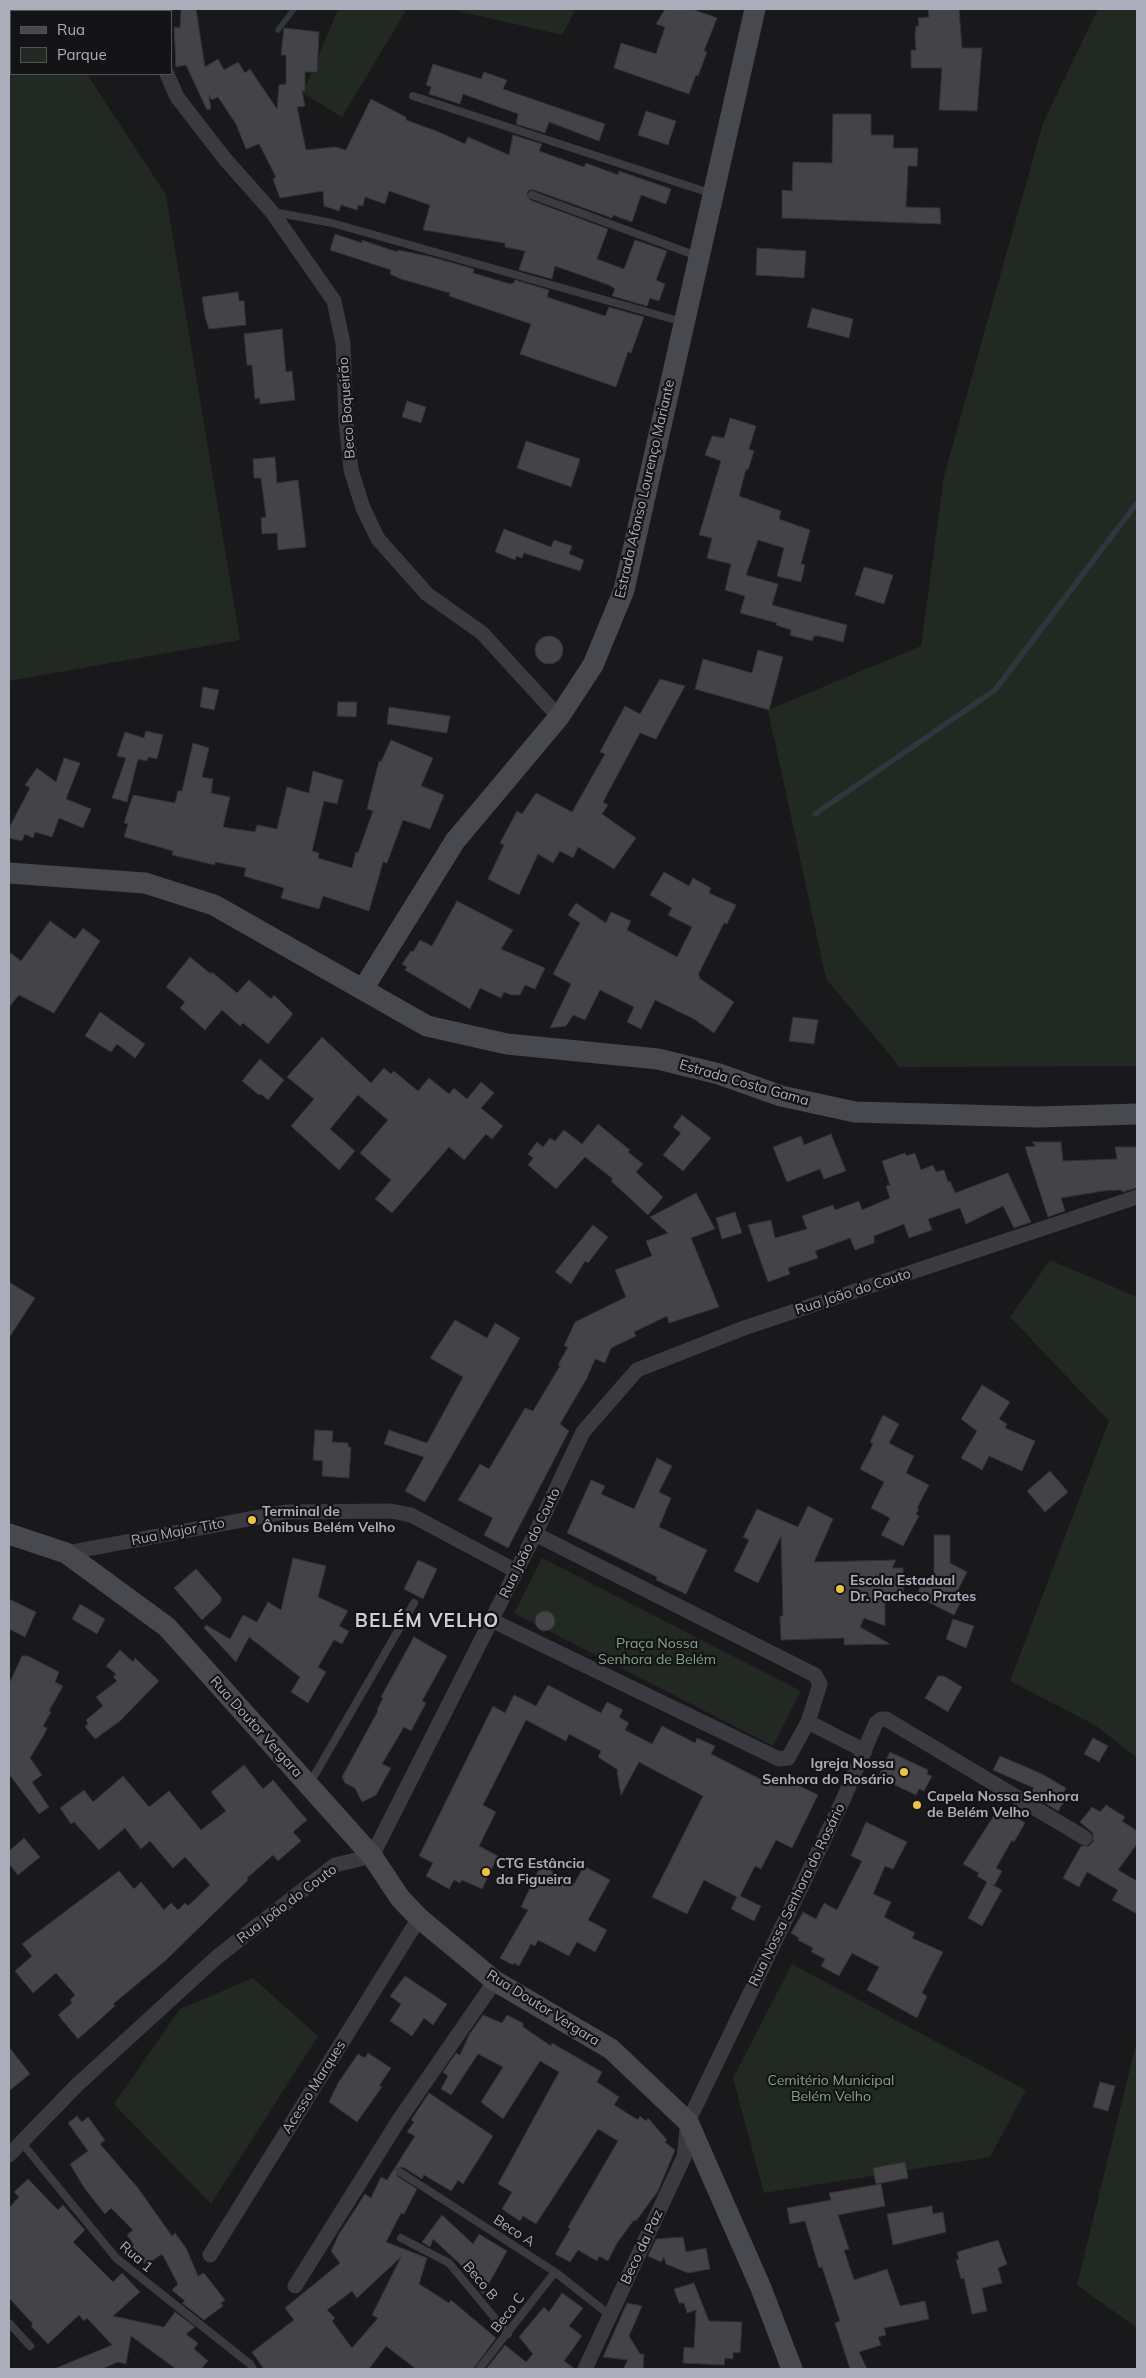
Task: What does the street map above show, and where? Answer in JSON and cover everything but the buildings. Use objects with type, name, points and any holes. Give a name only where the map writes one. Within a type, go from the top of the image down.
[{"type":"main road","name":"Estrada Afonso Lourenço Mariante","points":[[363,990],[455,841],[559,716],[593,665],[624,590],[755,9]]},
{"type":"main road","name":"Estrada Costa Gama","points":[[9,873],[145,883],[214,905],[428,1026],[507,1044],[658,1059],[719,1074],[781,1096],[855,1112],[1038,1117],[1137,1114]]},
{"type":"main road","name":"Rua Doutor Vergara","points":[[9,1534],[66,1553],[167,1627],[372,1856],[400,1898],[419,1918],[495,1981],[611,2050],[688,2122],[761,2288],[792,2369]]},
{"type":"street","name":"Beco Boqueirão","points":[[167,75],[177,98],[225,159],[272,212],[334,301],[343,344],[346,420],[351,470],[363,508],[378,539],[427,594],[482,633],[559,716]]},
{"type":"street","name":"Rua João do Couto","points":[[9,2155],[77,2084],[217,1957],[335,1865],[372,1856],[535,1534],[583,1432],[637,1370],[744,1328],[1137,1197]]},
{"type":"street","name":"Rua Major Tito","points":[[66,1553],[286,1512],[391,1511],[411,1515],[516,1571]]},
{"type":"street","points":[[491,1620],[779,1759],[788,1758],[808,1722],[820,1684],[815,1675],[535,1534]]},
{"type":"street","name":"Rua Nossa Senhora do Rosário","points":[[688,2122],[865,1751],[876,1723],[881,1719],[886,1719],[1085,1838]]},
{"type":"street","points":[[808,1722],[865,1751]]},
{"type":"street","name":"Acesso Marques","points":[[210,2255],[419,1918]]},
{"type":"street","points":[[295,2286],[400,2120],[495,1981]]},
{"type":"street","name":"Beco da Paz","points":[[585,2369],[684,2157],[688,2122]]},
{"type":"lane","points":[[413,96],[714,194]]},
{"type":"lane","points":[[532,195],[699,256]]},
{"type":"lane","points":[[272,212],[332,223],[684,322]]},
{"type":"lane","points":[[308,1785],[414,1603]]},
{"type":"lane","name":"Rua 1","points":[[22,2143],[116,2258],[250,2364],[253,2369]]},
{"type":"lane","name":"Beco A","points":[[400,2172],[555,2272],[611,2316]]},
{"type":"lane","name":"Beco B","points":[[401,2238],[449,2263],[508,2334]]},
{"type":"lane","name":"Beco C","points":[[480,2369],[555,2272]]},
{"type":"lane","points":[[9,2323],[30,2346]]},
{"type":"green space","points":[[9,9],[69,9],[10,10],[10,75],[88,75],[166,195],[240,640],[9,681]]},
{"type":"green space","points":[[338,9],[407,9],[342,117],[303,93]]},
{"type":"green space","points":[[450,9],[576,9],[562,35]]},
{"type":"green space","points":[[1098,9],[1137,9],[1137,1066],[900,1067],[826,979],[768,710],[921,646],[944,476],[1043,123]]},
{"type":"green space","points":[[1050,1260],[1137,1297],[1137,1758],[1095,1725],[1010,1681],[1109,1421],[1010,1317]]},
{"type":"green space","name":"Praça Nossa Senhora de Belém","points":[[542,1558],[801,1691],[773,1746],[514,1613]]},
{"type":"green space","name":"Cemitério Municipal Belém Velho","points":[[792,1964],[1026,2090],[990,2157],[764,2193],[733,2078]]},
{"type":"green space","points":[[253,1978],[318,2036],[211,2204],[114,2104],[180,2009]]},
{"type":"green space","points":[[1137,2040],[1137,2328],[1077,2285]]},
{"type":"waterway","points":[[278,30],[294,9]]},
{"type":"waterway","points":[[815,814],[995,690],[1137,503]]},
{"type":"place","name":"Terminal de Ônibus Belém Velho","points":[[252,1520]]},
{"type":"place","name":"Escola Estadual Dr. Pacheco Prates","points":[[840,1589]]},
{"type":"place","name":"Igreja Nossa Senhora do Rosário","points":[[904,1772]]},
{"type":"place","name":"Capela Nossa Senhora de Belém Velho","points":[[917,1805]]},
{"type":"place","name":"CTG Estância da Figueira","points":[[486,1872]]},
{"type":"district","name":"BELÉM VELHO","points":[[427,1621]]}]
